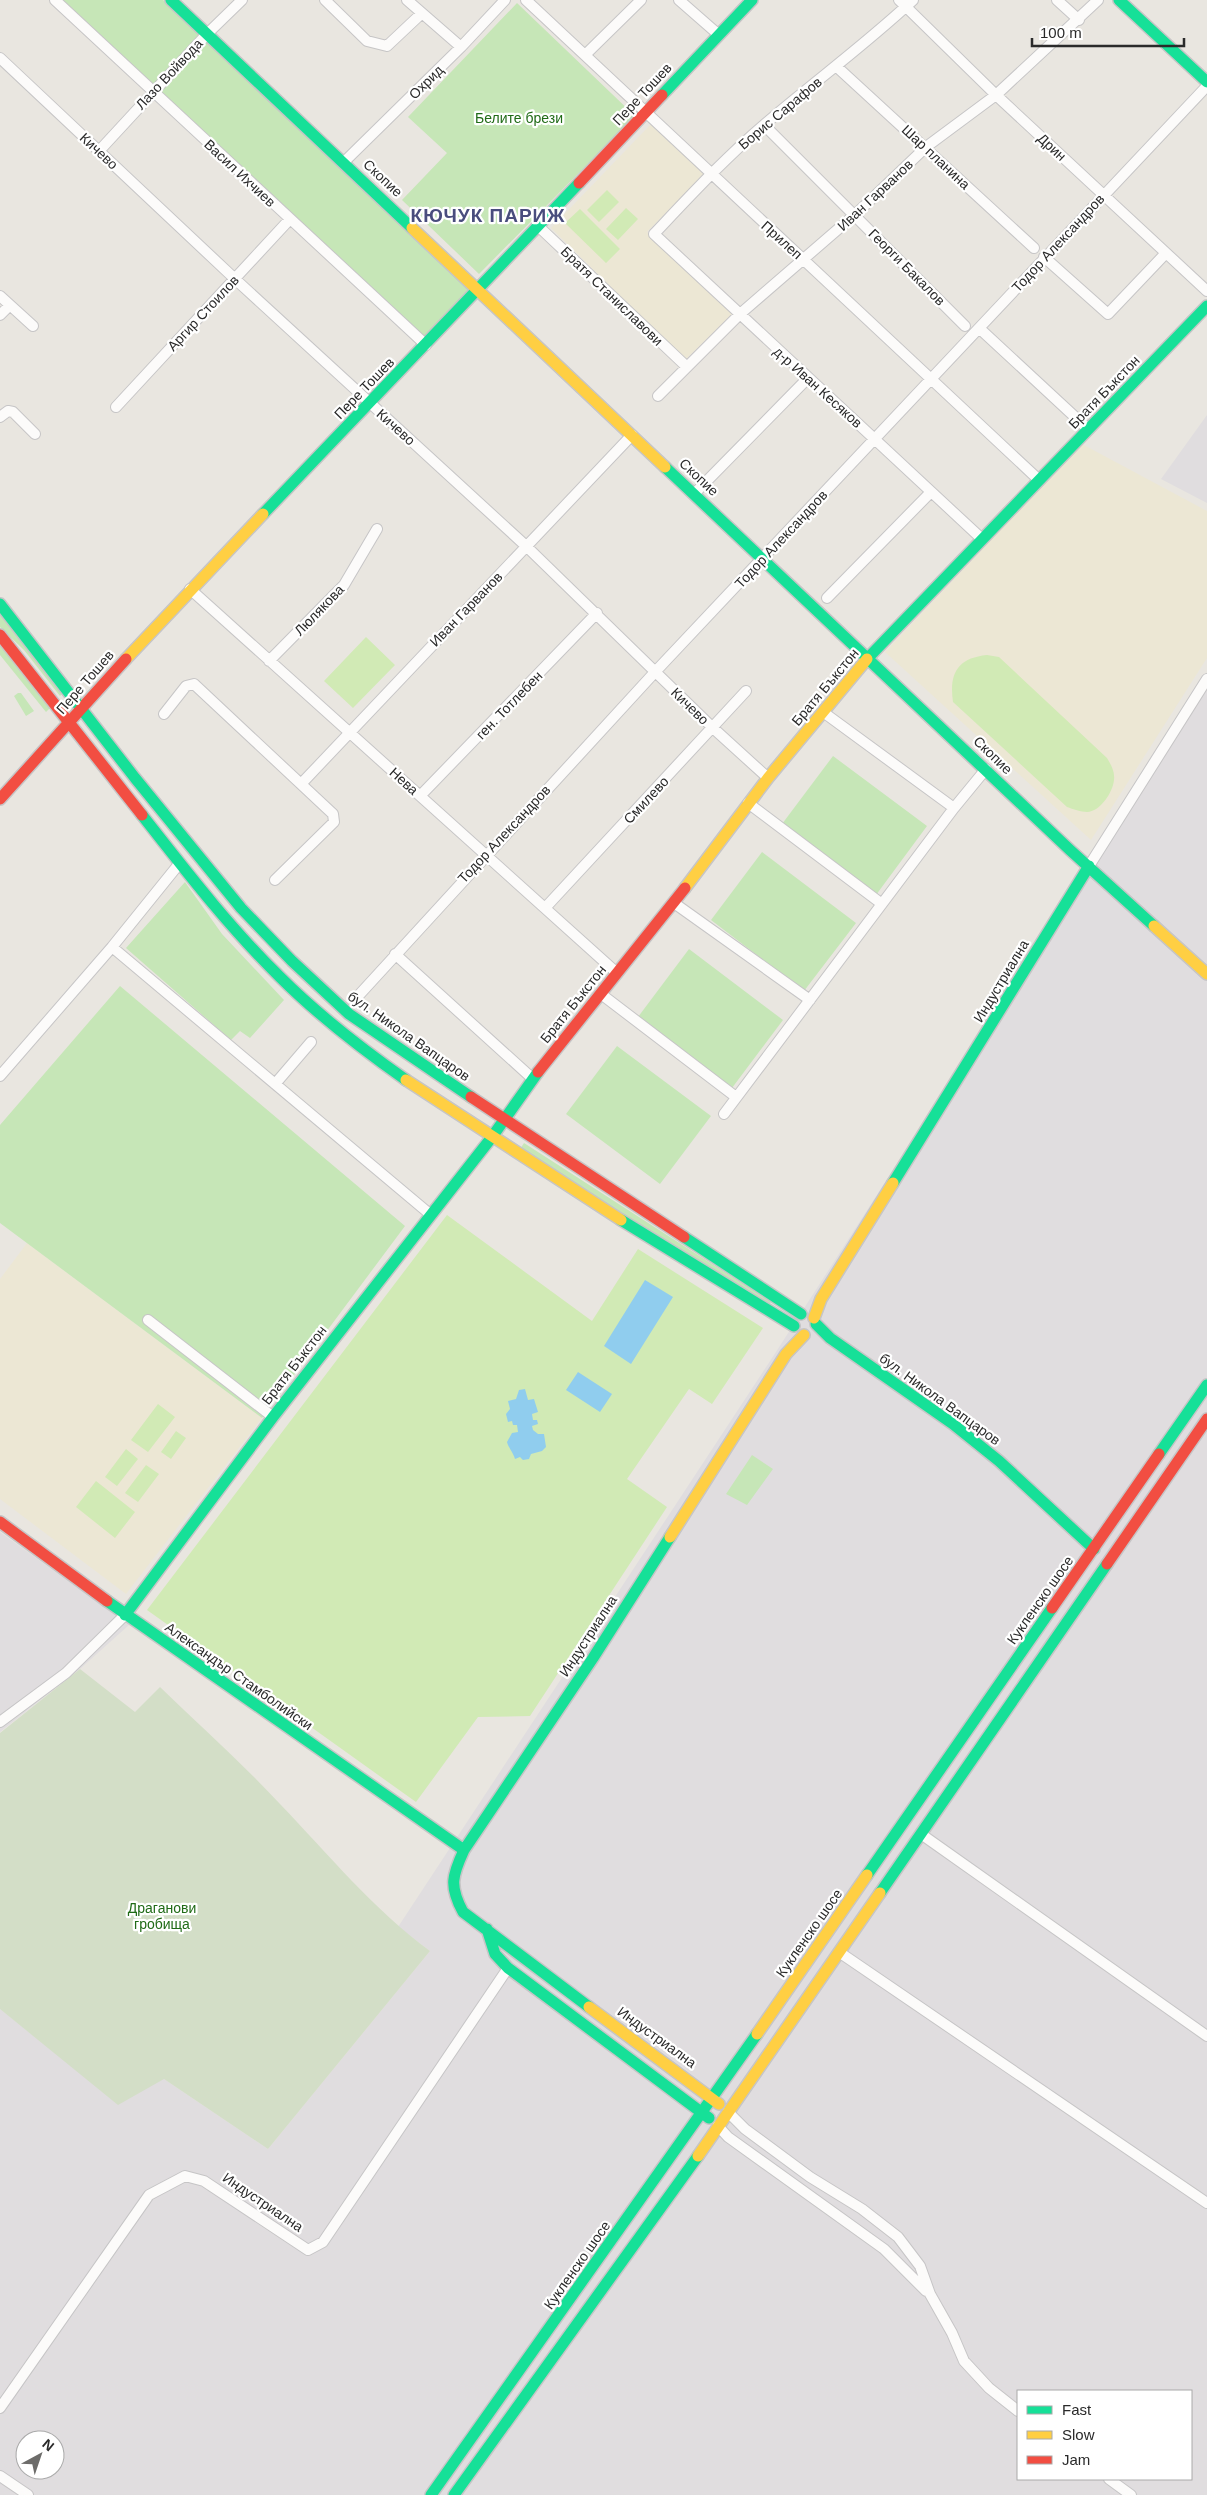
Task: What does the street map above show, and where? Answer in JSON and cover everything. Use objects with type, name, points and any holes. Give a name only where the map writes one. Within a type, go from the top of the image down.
[{"type":"street","name":"Васил Ихчиев","points":[[55,0],[426,345]]},
{"type":"street","name":"Скопие","points":[[171,0],[1089,866],[1207,974]]},
{"type":"street","name":"Лазо Войвода","points":[[99,150],[207,34],[242,0]]},
{"type":"street","points":[[325,0],[367,41],[386,46],[420,14]]},
{"type":"street","points":[[407,0],[420,14],[461,47]]},
{"type":"street","name":"Охрид","points":[[344,162],[506,0]]},
{"type":"street","name":"Прилеп","points":[[526,0],[644,113],[1039,480]]},
{"type":"street","points":[[585,55],[641,0]]},
{"type":"street","points":[[679,0],[718,35]]},
{"type":"street","name":"Пере Тошев","points":[[0,799],[190,589],[426,345],[537,225],[752,0]]},
{"type":"street","points":[[1057,0],[1079,20]]},
{"type":"street","name":"Иван Гарванов","points":[[658,396],[740,314],[804,260],[926,148],[996,95],[1079,20],[1098,0]]},
{"type":"street","points":[[1119,0],[1207,84]]},
{"type":"street","name":"Борис Сарафов","points":[[654,234],[710,174],[764,125],[837,66],[906,2]]},
{"type":"street","name":"Дрин","points":[[906,2],[996,95],[1207,291]]},
{"type":"street","name":"Кичево","points":[[0,58],[235,280],[598,613],[655,672],[768,778]]},
{"type":"street","name":"Шар планина","points":[[837,66],[1034,248]]},
{"type":"street","name":"Тодор Александров","points":[[358,995],[655,672],[876,439],[1207,84]]},
{"type":"street","name":"Георги Бакалов","points":[[764,125],[965,326]]},
{"type":"street","name":"Аргир Стоилов","points":[[116,407],[290,219]]},
{"type":"street","name":"Братя Станиславови","points":[[537,225],[687,367]]},
{"type":"street","name":"д-р Иван Кесяков","points":[[654,234],[982,539]]},
{"type":"street","points":[[1044,257],[1108,314],[1166,253]]},
{"type":"street","points":[[0,296],[33,326]]},
{"type":"street","points":[[0,315],[10,305]]},
{"type":"street","name":"Братя Бъкстон","points":[[125,1615],[273,1417],[492,1136],[533,1079],[674,902],[768,778],[868,658],[1207,306]]},
{"type":"street","points":[[979,328],[1088,429]]},
{"type":"street","points":[[694,494],[808,378]]},
{"type":"street","points":[[0,416],[8,410],[12,412],[35,434]]},
{"type":"street","name":"Иван Гарванов","points":[[301,784],[632,435]]},
{"type":"street","points":[[827,598],[931,492]]},
{"type":"street","name":"Люлякова","points":[[269,660],[344,585],[377,528]]},
{"type":"street","name":"Нева","points":[[190,589],[617,973]]},
{"type":"street","name":"бул. Никола Вапцаров","points":[[0,604],[82,707],[135,778],[241,908],[292,961],[349,1014],[805,1324]]},
{"type":"street","name":"ген. Тотлебен","points":[[420,796],[598,613]]},
{"type":"street","name":"бул. Никола Вапцаров","points":[[0,635],[179,864],[246,942],[314,1008],[375,1058],[637,1230],[830,1338],[953,1424],[999,1461],[1094,1549]]},
{"type":"street","name":"Индустриална","points":[[728,2112],[713,2097],[463,1912],[453,1895],[452,1879],[464,1850],[593,1658],[821,1299],[1207,679]]},
{"type":"street","points":[[164,714],[186,686],[194,684],[333,814],[334,822],[275,880]]},
{"type":"street","name":"Смилево","points":[[545,908],[746,691]]},
{"type":"street","points":[[823,712],[954,808]]},
{"type":"street","points":[[724,1114],[954,808],[986,769]]},
{"type":"street","points":[[748,803],[882,904]]},
{"type":"street","points":[[0,1076],[112,947],[179,864]]},
{"type":"street","points":[[674,902],[810,1000]]},
{"type":"street","points":[[112,947],[430,1215]]},
{"type":"street","points":[[395,954],[533,1079]]},
{"type":"street","points":[[601,994],[736,1097]]},
{"type":"street","points":[[275,1084],[311,1042]]},
{"type":"street","points":[[148,1320],[273,1417]]},
{"type":"street","name":"Кукленско шосе","points":[[431,2495],[703,2112],[1207,1384]]},
{"type":"street","points":[[454,2495],[728,2112],[1207,1419]]},
{"type":"street","name":"Александър Стамболийски","points":[[0,1522],[125,1615],[464,1850]]},
{"type":"street","points":[[0,1722],[66,1673],[125,1615]]},
{"type":"street","points":[[921,1834],[1207,2036]]},
{"type":"street","points":[[486,1930],[494,1954],[508,1968],[703,2112],[728,2137],[884,2249],[930,2294]]},
{"type":"street","points":[[839,1952],[1207,2203]]},
{"type":"street","name":"Индустриална","points":[[0,2408],[149,2195],[185,2176],[204,2181],[308,2250],[323,2242],[508,1968]]},
{"type":"street","points":[[728,2112],[744,2128],[810,2177],[862,2210],[898,2237],[920,2266],[930,2294],[952,2333],[964,2361],[989,2388],[1017,2410]]},
{"type":"street","points":[[0,2476],[28,2495]]},
{"type":"street","points":[[1110,2480],[1131,2495]]},
{"type":"shaded area","points":[[652,123],[705,173],[647,232],[733,313],[685,360],[551,228]]},
{"type":"shaded area","points":[[1207,415],[1207,503],[1161,479]]},
{"type":"shaded area","points":[[1082,444],[1207,511],[1207,658],[1091,840],[885,652]]},
{"type":"shaded area","points":[[1207,681],[1207,2495],[0,2495],[0,2009],[54,2052],[164,2079],[268,2149],[430,1951],[398,1927],[774,1355]]},
{"type":"shaded area","points":[[27,1243],[262,1418],[126,1594],[0,1499],[0,1279]]},
{"type":"shaded area","points":[[0,1532],[129,1625],[80,1669],[0,1732]]},
{"type":"green space","points":[[63,0],[163,0],[472,289],[426,339]]},
{"type":"green space","name":"Белите брези","points":[[517,3],[635,116],[479,274],[402,200],[447,153],[408,117]]},
{"type":"green space","points":[[607,190],[619,202],[599,222],[587,210]]},
{"type":"green space","points":[[626,208],[638,219],[618,240],[606,229]]},
{"type":"green space","points":[[580,209],[620,249],[606,263],[565,223]]},
{"type":"green space","points":[[0,615],[62,694],[60,696],[24,650],[0,627]]},
{"type":"green space","points":[[366,637],[395,665],[353,708],[324,681]]},
{"type":"green space","points":[[0,643],[51,707],[46,712],[0,655]]},
{"type":"green space","points":[[987,655],[999,657],[1107,758],[1113,771],[1113,785],[1105,801],[1097,809],[1085,812],[1067,807],[953,702],[952,683],[957,669],[968,660]]},
{"type":"green space","points":[[21,693],[34,711],[26,716],[14,696]]},
{"type":"green space","points":[[833,756],[927,826],[876,895],[782,824]]},
{"type":"green space","points":[[762,852],[856,923],[804,991],[711,920]]},
{"type":"green space","points":[[185,882],[222,934],[284,1000],[250,1038],[240,1031],[231,1040],[126,948]]},
{"type":"green space","points":[[689,949],[783,1020],[732,1088],[638,1017]]},
{"type":"green space","points":[[120,986],[405,1226],[262,1418],[0,1223],[0,1125]]},
{"type":"green space","points":[[617,1046],[711,1116],[660,1184],[566,1114]]},
{"type":"green space","points":[[524,1143],[771,1302],[767,1307],[520,1149]]},
{"type":"green space","points":[[447,1215],[592,1321],[638,1249],[763,1328],[712,1404],[689,1389],[627,1479],[667,1507],[530,1716],[478,1717],[416,1802],[147,1610]]},
{"type":"green space","points":[[158,1404],[175,1417],[148,1452],[131,1440]]},
{"type":"green space","points":[[176,1431],[186,1438],[171,1459],[161,1452]]},
{"type":"green space","points":[[126,1449],[138,1459],[117,1486],[105,1477]]},
{"type":"green space","points":[[752,1455],[773,1469],[747,1505],[726,1494]]},
{"type":"green space","points":[[146,1465],[159,1474],[138,1502],[125,1493]]},
{"type":"green space","points":[[96,1481],[135,1512],[115,1538],[76,1507]]},
{"type":"green space","name":"Драганови гробища","points":[[80,1669],[135,1712],[160,1687],[251,1774],[370,1899],[409,1935],[430,1951],[268,2149],[164,2079],[118,2105],[0,2009],[0,1733]]},
{"type":"water","points":[[645,1280],[673,1297],[631,1364],[604,1346]]},
{"type":"water","points":[[578,1372],[612,1394],[600,1412],[566,1390]]},
{"type":"water","points":[[525,1389],[528,1400],[534,1399],[538,1412],[532,1414],[533,1420],[537,1420],[538,1424],[532,1426],[533,1430],[538,1434],[544,1434],[546,1447],[542,1451],[531,1454],[529,1459],[523,1460],[520,1457],[515,1459],[507,1442],[512,1433],[518,1432],[517,1425],[513,1425],[512,1421],[508,1422],[506,1414],[510,1409],[508,1401],[516,1399],[519,1390]]},
{"type":"traffic: fast","points":[[171,0],[412,228]]},
{"type":"traffic: fast","points":[[662,95],[752,0]]},
{"type":"traffic: fast","points":[[1119,0],[1207,82]]},
{"type":"traffic: fast","points":[[263,514],[579,183]]},
{"type":"traffic: fast","points":[[867,659],[1207,306]]},
{"type":"traffic: fast","points":[[665,467],[1070,850],[1154,926]]},
{"type":"traffic: fast","points":[[0,604],[135,778],[241,908],[292,961],[349,1014],[471,1097]]},
{"type":"traffic: fast","points":[[142,815],[226,919],[261,958],[310,1005],[406,1080]]},
{"type":"traffic: fast","points":[[893,1183],[1089,866]]},
{"type":"traffic: fast","points":[[125,1615],[273,1417],[492,1137],[538,1072]]},
{"type":"traffic: fast","points":[[621,1220],[794,1326]]},
{"type":"traffic: fast","points":[[684,1237],[801,1314]]},
{"type":"traffic: fast","points":[[816,1324],[830,1338],[953,1424],[999,1461],[1094,1549]]},
{"type":"traffic: fast","points":[[1159,1454],[1207,1385]]},
{"type":"traffic: fast","points":[[589,2007],[463,1912],[454,1888],[455,1874],[464,1850],[593,1658],[670,1537]]},
{"type":"traffic: fast","points":[[880,1893],[1107,1564]]},
{"type":"traffic: fast","points":[[107,1601],[464,1850]]},
{"type":"traffic: fast","points":[[867,1875],[1052,1608]]},
{"type":"traffic: fast","points":[[487,1929],[495,1954],[508,1968],[709,2118]]},
{"type":"traffic: fast","points":[[431,2495],[757,2034]]},
{"type":"traffic: fast","points":[[454,2495],[698,2156]]},
{"type":"traffic: slow","points":[[412,228],[665,467]]},
{"type":"traffic: slow","points":[[126,659],[263,514]]},
{"type":"traffic: slow","points":[[685,888],[768,778],[867,659]]},
{"type":"traffic: slow","points":[[1154,926],[1207,974]]},
{"type":"traffic: slow","points":[[406,1080],[621,1220]]},
{"type":"traffic: slow","points":[[814,1318],[821,1299],[893,1183]]},
{"type":"traffic: slow","points":[[670,1537],[786,1354],[804,1335]]},
{"type":"traffic: slow","points":[[757,2034],[867,1875]]},
{"type":"traffic: slow","points":[[698,2156],[880,1893]]},
{"type":"traffic: slow","points":[[589,2007],[719,2104]]},
{"type":"traffic: jam","points":[[579,183],[662,95]]},
{"type":"traffic: jam","points":[[0,635],[142,815]]},
{"type":"traffic: jam","points":[[0,799],[126,659]]},
{"type":"traffic: jam","points":[[538,1072],[685,888]]},
{"type":"traffic: jam","points":[[471,1097],[684,1237]]},
{"type":"traffic: jam","points":[[1107,1564],[1207,1419]]},
{"type":"traffic: jam","points":[[1052,1608],[1159,1454]]},
{"type":"traffic: jam","points":[[0,1522],[107,1601]]},
{"type":"district","name":"КЮЧУК ПАРИЖ","points":[[488,215]]}]
